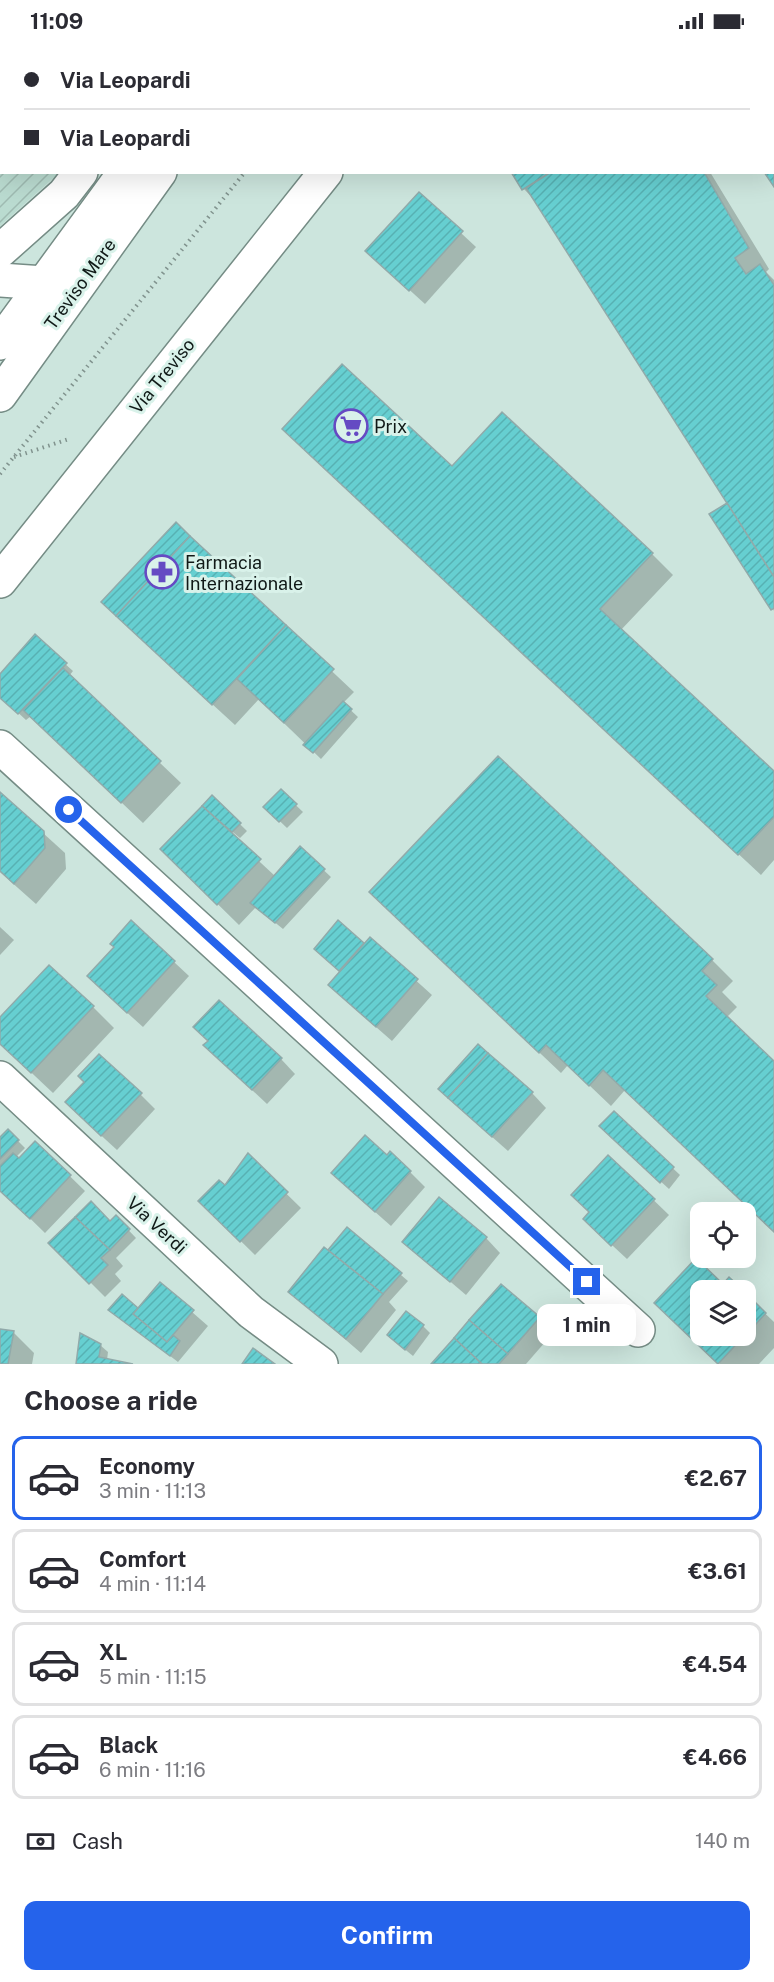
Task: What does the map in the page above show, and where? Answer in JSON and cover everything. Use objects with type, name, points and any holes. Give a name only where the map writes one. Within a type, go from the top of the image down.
[{"type":"main road","points":[[0,250],[64,194],[79,174]]},
{"type":"main road","name":"Treviso Mare","points":[[0,343],[124,174]]},
{"type":"main road","name":"Treviso Mare","points":[[0,394],[159,174]]},
{"type":"main road","name":"Via Treviso","points":[[0,581],[324,174]]},
{"type":"main road","points":[[0,280],[44,283]]},
{"type":"main road","points":[[0,747],[638,1330]]},
{"type":"main road","name":"Via Verdi","points":[[0,1078],[251,1312],[321,1364]]},
{"type":"path","points":[[0,474],[243,174]]},
{"type":"shaded area","points":[[0,174],[58,174],[0,226]]},
{"type":"building","points":[[512,174],[548,174],[522,190]]},
{"type":"building","points":[[548,174],[705,174],[749,248],[735,258],[746,274],[760,264],[774,285],[774,577],[526,188]]},
{"type":"building","points":[[765,174],[774,174],[774,187]]},
{"type":"building","points":[[419,192],[463,231],[409,291],[365,251]]},
{"type":"building","points":[[342,364],[452,466],[502,412],[653,553],[600,609],[774,771],[774,817],[738,855],[282,429]]},
{"type":"building","points":[[727,503],[774,577],[774,608],[771,610],[709,514]]},
{"type":"building","points":[[176,522],[190,536],[116,616],[101,602]]},
{"type":"building","points":[[190,536],[286,625],[212,705],[116,616]]},
{"type":"building","points":[[286,625],[334,669],[284,723],[237,679]]},
{"type":"building","points":[[35,634],[67,663],[18,714],[0,698],[0,674]]},
{"type":"building","points":[[63,668],[161,761],[121,803],[23,710]]},
{"type":"building","points":[[343,701],[352,709],[313,753],[303,745]]},
{"type":"building","points":[[498,756],[713,959],[702,971],[717,985],[706,996],[774,1061],[774,1232],[756,1215],[756,1202],[742,1202],[603,1070],[589,1086],[546,1045],[539,1053],[369,892]]},
{"type":"building","points":[[281,789],[297,804],[279,822],[263,807]]},
{"type":"building","points":[[0,792],[44,831],[45,848],[14,884],[0,871]]},
{"type":"building","points":[[212,795],[241,823],[232,832],[202,806]]},
{"type":"building","points":[[202,806],[261,859],[217,905],[160,849]]},
{"type":"building","points":[[300,846],[325,869],[275,923],[250,903]]},
{"type":"building","points":[[131,920],[175,961],[127,1013],[87,976],[114,947],[110,944]]},
{"type":"building","points":[[338,920],[364,943],[339,971],[314,949]]},
{"type":"building","points":[[370,937],[418,979],[376,1027],[328,985]]},
{"type":"building","points":[[49,965],[94,1006],[31,1073],[0,1044],[0,1017]]},
{"type":"building","points":[[219,1000],[282,1058],[252,1090],[203,1045],[208,1041],[193,1027]]},
{"type":"building","points":[[478,1044],[488,1053],[448,1098],[438,1089]]},
{"type":"building","points":[[488,1053],[533,1092],[492,1137],[448,1098]]},
{"type":"building","points":[[99,1054],[142,1093],[101,1136],[65,1102],[84,1082],[78,1076]]},
{"type":"building","points":[[614,1111],[674,1167],[660,1183],[599,1126]]},
{"type":"building","points":[[8,1129],[19,1140],[0,1159],[0,1137]]},
{"type":"building","points":[[365,1135],[387,1155],[390,1151],[411,1171],[375,1212],[331,1173]]},
{"type":"building","points":[[35,1141],[71,1175],[30,1219],[0,1191],[0,1166],[13,1153],[19,1158]]},
{"type":"building","points":[[248,1153],[288,1192],[240,1242],[198,1201],[219,1180],[225,1185]]},
{"type":"building","points":[[608,1155],[655,1199],[611,1246],[583,1219],[589,1212],[571,1195]]},
{"type":"building","points":[[439,1197],[487,1237],[450,1282],[402,1242]]},
{"type":"building","points":[[91,1201],[110,1221],[116,1215],[130,1229],[110,1250],[75,1217]]},
{"type":"building","points":[[75,1217],[110,1250],[101,1258],[108,1265],[89,1284],[48,1243]]},
{"type":"building","points":[[347,1227],[402,1273],[383,1294],[328,1250]]},
{"type":"building","points":[[324,1247],[383,1294],[346,1339],[288,1292]]},
{"type":"building","points":[[690,1264],[690,1268],[706,1268],[719,1280],[690,1280],[690,1337],[654,1303]]},
{"type":"building","points":[[160,1282],[194,1310],[167,1342],[133,1314]]},
{"type":"building","points":[[501,1284],[540,1317],[508,1354],[469,1320]]},
{"type":"building","points":[[122,1294],[138,1308],[133,1314],[167,1342],[173,1335],[180,1341],[170,1356],[108,1310]]},
{"type":"building","points":[[756,1303],[766,1313],[756,1324]]},
{"type":"building","points":[[406,1311],[424,1325],[405,1350],[387,1335]]},
{"type":"building","points":[[469,1320],[508,1354],[499,1364],[482,1364],[454,1338]]},
{"type":"building","points":[[0,1329],[14,1331],[8,1364],[0,1364]]},
{"type":"building","points":[[80,1333],[101,1344],[99,1357],[133,1364],[76,1364]]},
{"type":"building","points":[[454,1338],[482,1364],[431,1364]]},
{"type":"building","points":[[699,1346],[735,1346],[718,1364]]},
{"type":"building","points":[[253,1348],[275,1364],[242,1364]]},
{"type":"place","name":"Prix","points":[[351,426]]},
{"type":"place","name":"Farmacia Internazionale","points":[[162,572]]},
{"type":"route","points":[[69,810],[587,1282]]}]
